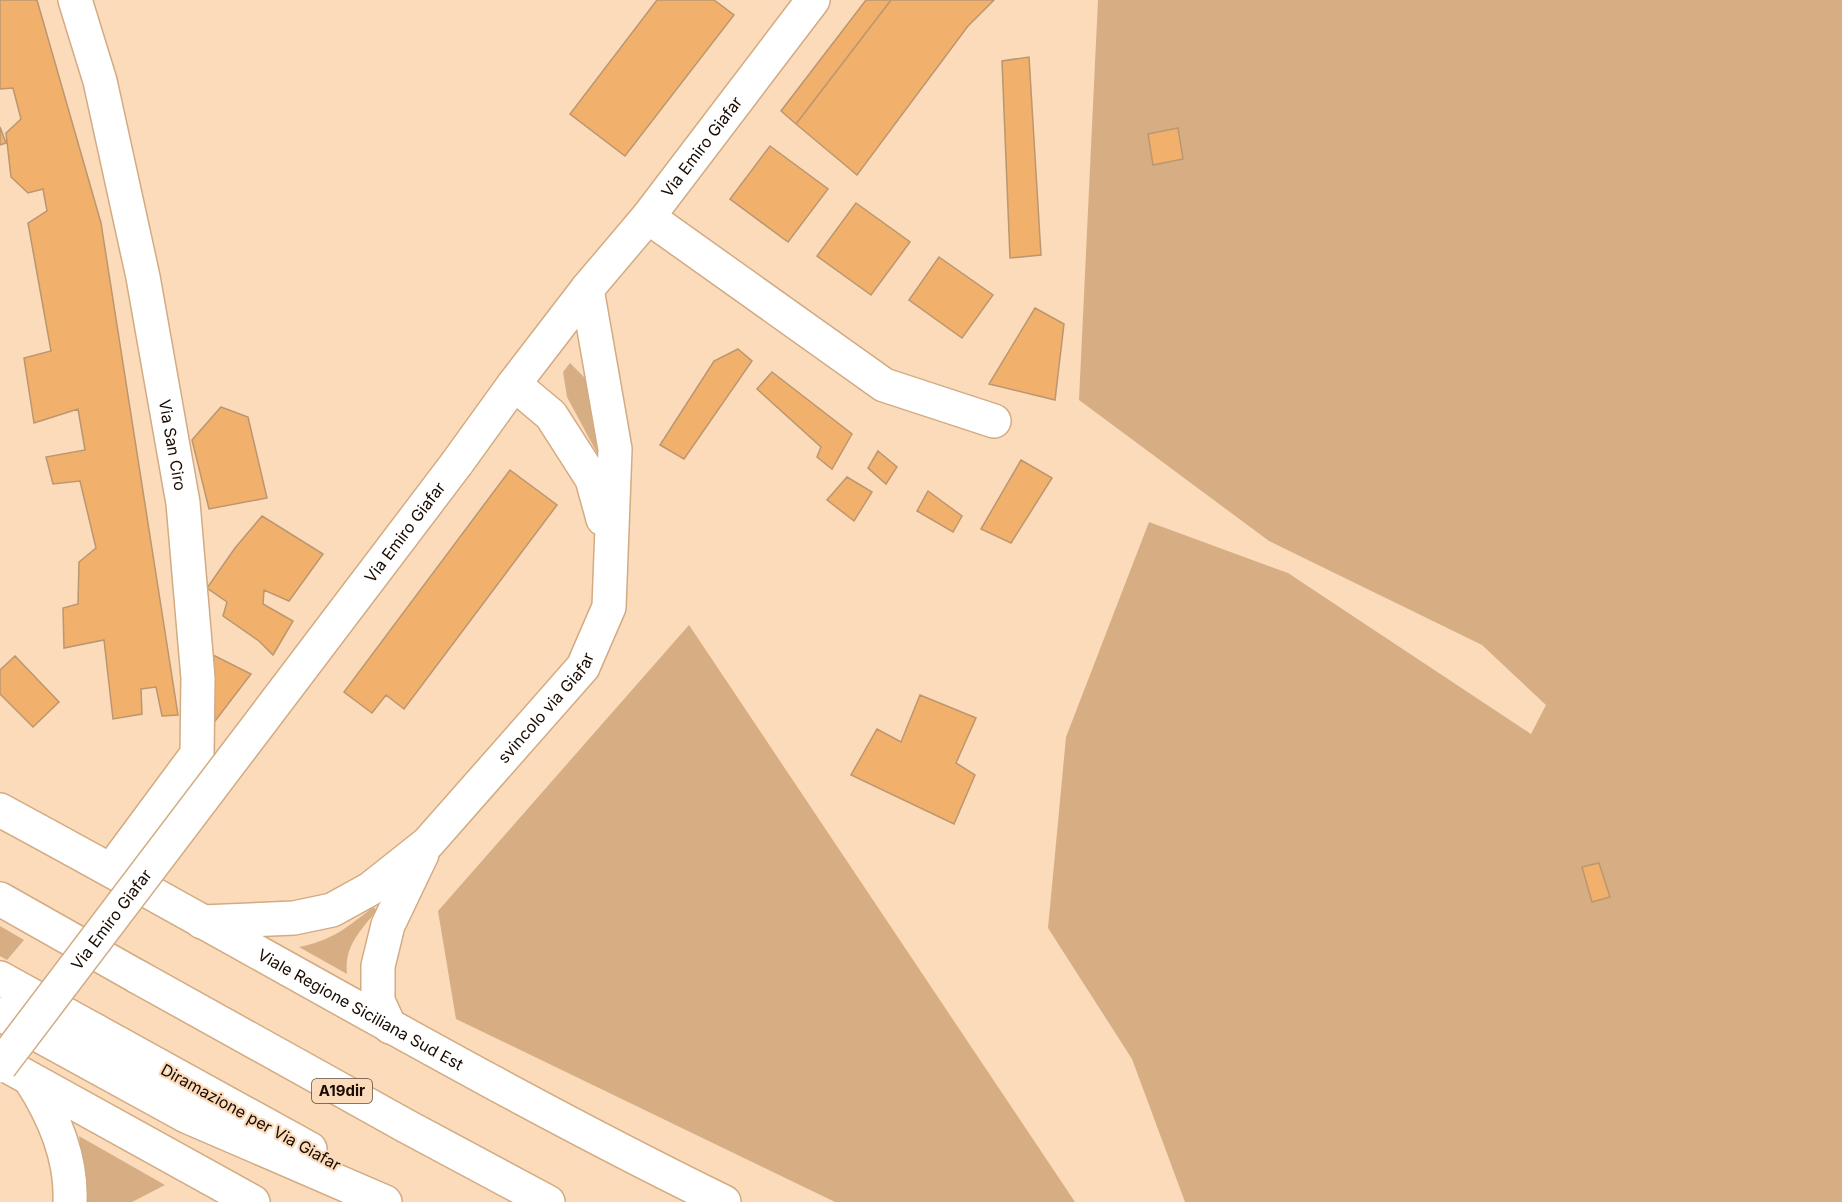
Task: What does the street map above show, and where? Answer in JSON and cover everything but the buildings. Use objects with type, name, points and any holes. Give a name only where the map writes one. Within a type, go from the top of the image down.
[{"type":"main road","name":"Via San Ciro","points":[[75,0],[100,81],[143,277],[183,503],[198,678],[197,754],[111,870]]},
{"type":"main road","name":"Via Emiro Giafar","points":[[0,1064],[457,463],[514,384],[587,289],[648,217],[813,0]]},
{"type":"main road","points":[[648,217],[884,385],[994,421]]},
{"type":"main road","name":"svincolo via Giafar","points":[[202,922],[294,918],[332,910],[370,889],[428,843],[583,667],[609,607],[615,449],[587,289]]},
{"type":"main road","name":"svincolo via Giafar","points":[[514,384],[551,415],[592,478],[611,548]]},
{"type":"main road","name":"Viale Regione Siciliana Sud Est","points":[[0,810],[390,1027],[724,1202]]},
{"type":"main road","name":"svincolo via Giafar","points":[[390,1027],[378,1001],[378,966],[388,925],[428,843]]},
{"type":"main road","name":"A19dir","points":[[0,899],[406,1126],[548,1202]]},
{"type":"main road","name":"Diramazione per Via Giafar","points":[[0,978],[406,1202]]},
{"type":"main road","points":[[0,1014],[186,1116],[385,1202]]},
{"type":"main road","points":[[0,1064],[253,1202]]},
{"type":"main road","points":[[30,1079],[47,1106],[59,1134],[67,1164],[70,1202]]},
{"type":"shaded area","points":[[1098,0],[1842,0],[1842,1202],[1185,1202],[1132,1059],[1048,928],[1066,737],[1149,522],[1288,573],[1531,734],[1546,705],[1482,645],[1269,541],[1079,400]]},
{"type":"shaded area","points":[[570,363],[586,379],[599,431],[601,452],[597,453],[567,397],[563,372]]},
{"type":"shaded area","points":[[689,625],[1075,1202],[835,1202],[456,1019],[438,911]]},
{"type":"shaded area","points":[[372,908],[376,911],[351,947],[347,974],[299,947],[330,937]]},
{"type":"shaded area","points":[[0,926],[24,940],[7,960],[0,956]]},
{"type":"shaded area","points":[[79,1136],[165,1185],[132,1202],[85,1202]]}]
